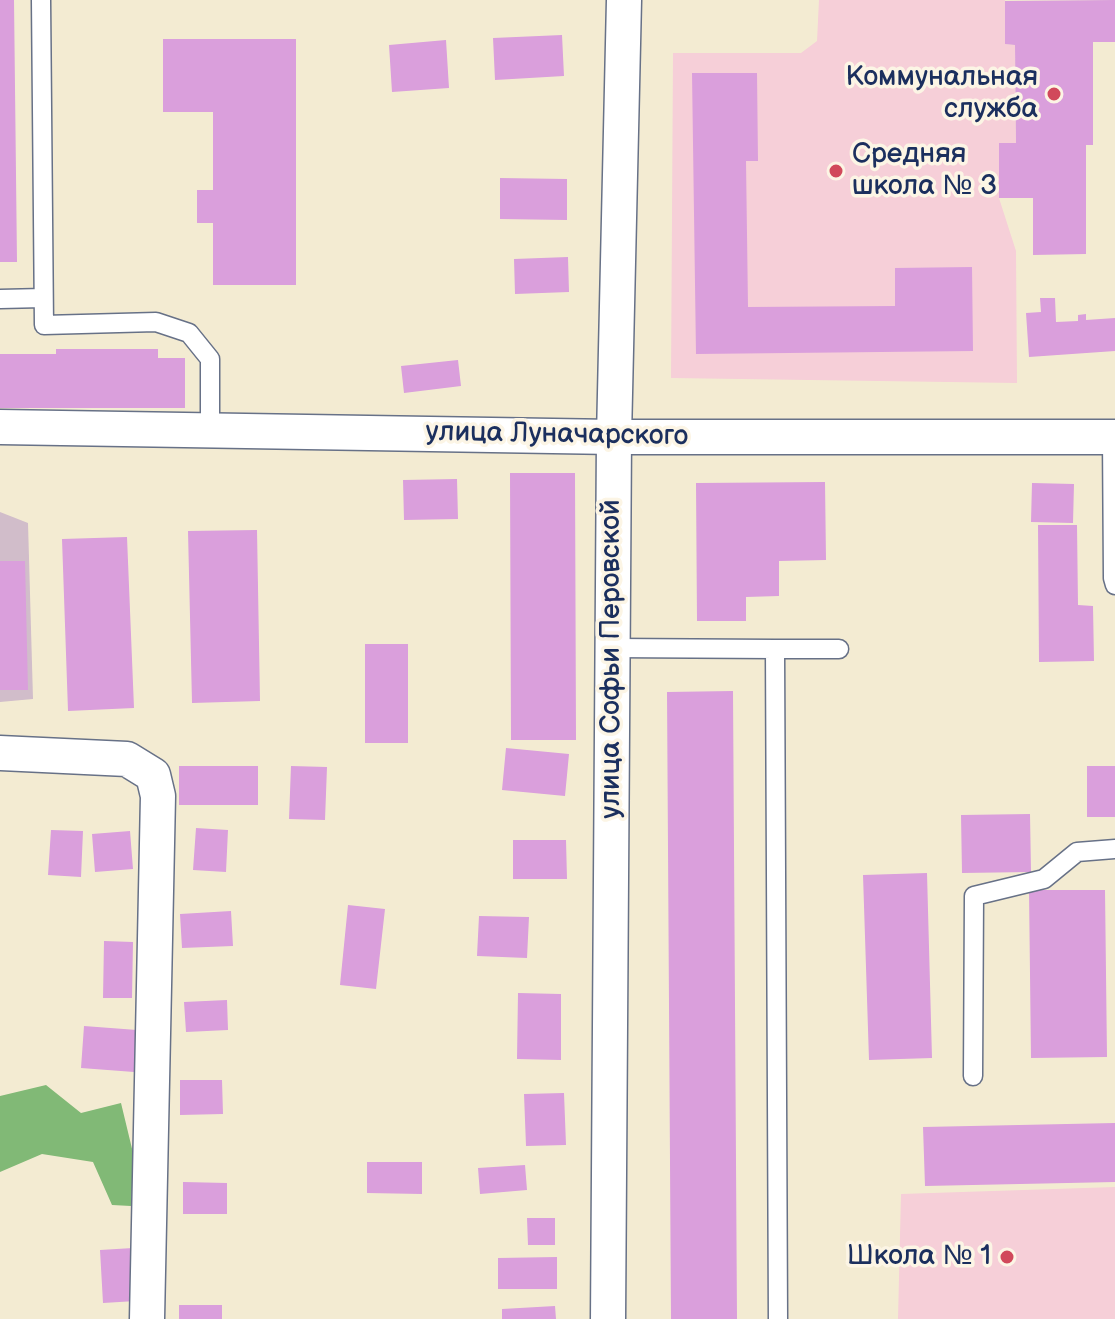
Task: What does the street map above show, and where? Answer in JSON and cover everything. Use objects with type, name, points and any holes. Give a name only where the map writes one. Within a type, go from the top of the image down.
[{"type":"street","name":"улица Софьи Перовской","points":[[608,1319],[614,437],[624,0]]},
{"type":"street","name":"улица Луначарского","points":[[0,427],[614,437],[1114,437]]},
{"type":"street","points":[[0,753],[127,759],[153,775],[158,796],[147,1319]]},
{"type":"lane","points":[[41,0],[44,325],[156,322],[189,333],[210,359],[210,431]]},
{"type":"lane","points":[[0,299],[43,298]]},
{"type":"lane","points":[[1114,437],[1115,585]]},
{"type":"lane","points":[[612,648],[839,649]]},
{"type":"lane","points":[[775,649],[778,1319]]},
{"type":"lane","points":[[973,1076],[974,896],[1044,879],[1077,852],[1115,849]]},
{"type":"shaded area","name":"Средняя школа № 3","points":[[819,0],[1005,0],[1005,44],[1015,45],[1016,143],[999,143],[999,198],[1016,251],[1017,383],[671,378],[673,53],[801,53],[817,41]]},
{"type":"shaded area","points":[[0,512],[28,523],[33,699],[0,702]]},
{"type":"shaded area","name":"Школа № 1","points":[[1115,1187],[1115,1319],[898,1319],[901,1194]]},
{"type":"green space","points":[[46,1085],[81,1113],[121,1103],[134,1157],[131,1206],[112,1205],[93,1162],[42,1154],[0,1172],[0,1096]]},
{"type":"building","points":[[0,0],[14,0],[17,262],[0,262]]},
{"type":"building","name":"Коммунальная служба","points":[[1115,0],[1115,42],[1093,42],[1093,145],[1086,145],[1086,254],[1033,255],[1033,198],[999,198],[999,143],[1016,143],[1015,45],[1005,44],[1005,1]]},
{"type":"building","points":[[562,35],[564,76],[495,80],[493,38]]},
{"type":"building","points":[[163,39],[296,39],[296,285],[213,285],[213,223],[197,223],[197,190],[213,190],[213,112],[163,112]]},
{"type":"building","points":[[446,40],[449,88],[392,92],[389,45]]},
{"type":"building","points":[[692,73],[757,73],[758,161],[746,161],[748,307],[895,306],[895,268],[972,267],[973,351],[696,354]]},
{"type":"building","points":[[500,178],[567,179],[567,220],[500,219]]},
{"type":"building","points":[[568,257],[569,292],[515,294],[514,259]]},
{"type":"building","points":[[1040,298],[1055,298],[1056,322],[1078,321],[1078,315],[1086,314],[1086,320],[1115,318],[1115,351],[1029,357],[1026,313],[1041,312]]},
{"type":"building","points":[[56,349],[158,349],[158,358],[185,358],[185,408],[0,408],[0,354],[56,354]]},
{"type":"building","points":[[458,360],[461,386],[404,393],[401,366]]},
{"type":"building","points":[[510,473],[575,473],[576,740],[511,740]]},
{"type":"building","points":[[457,479],[458,519],[404,520],[403,480]]},
{"type":"building","points":[[825,482],[826,560],[779,561],[779,596],[746,597],[746,621],[697,621],[696,483]]},
{"type":"building","points":[[1032,483],[1074,484],[1073,523],[1031,522]]},
{"type":"building","points":[[1038,525],[1077,525],[1078,605],[1093,606],[1094,661],[1039,662]]},
{"type":"building","points":[[257,530],[260,701],[192,703],[188,531]]},
{"type":"building","points":[[127,537],[134,708],[68,711],[62,539]]},
{"type":"building","points":[[0,561],[25,561],[28,690],[0,690]]},
{"type":"building","points":[[365,644],[408,644],[408,743],[365,743]]},
{"type":"building","points":[[733,691],[737,1319],[671,1319],[667,692]]},
{"type":"building","points":[[506,748],[569,754],[565,796],[502,790]]},
{"type":"building","points":[[179,766],[258,766],[258,805],[179,805]]},
{"type":"building","points":[[291,766],[327,767],[325,820],[289,819]]},
{"type":"building","points":[[1087,766],[1115,766],[1115,817],[1087,817]]},
{"type":"building","points":[[1030,814],[1031,872],[962,873],[961,815]]},
{"type":"building","points":[[196,828],[228,830],[226,872],[193,870]]},
{"type":"building","points":[[51,830],[83,831],[81,877],[48,875]]},
{"type":"building","points":[[130,831],[133,869],[95,872],[92,834]]},
{"type":"building","points":[[513,840],[566,840],[567,879],[513,879]]},
{"type":"building","points":[[927,873],[932,1058],[869,1060],[863,875]]},
{"type":"building","points":[[1029,890],[1105,890],[1107,1057],[1031,1058]]},
{"type":"building","points":[[348,905],[385,909],[376,989],[340,985]]},
{"type":"building","points":[[231,911],[233,946],[182,948],[180,914]]},
{"type":"building","points":[[479,916],[529,917],[527,958],[477,956]]},
{"type":"building","points":[[104,941],[133,942],[132,998],[103,998]]},
{"type":"building","points":[[518,993],[561,994],[561,1060],[517,1059]]},
{"type":"building","points":[[227,1000],[228,1030],[186,1032],[184,1002]]},
{"type":"building","points":[[84,1026],[137,1030],[134,1072],[81,1068]]},
{"type":"building","points":[[180,1080],[222,1080],[223,1114],[180,1115]]},
{"type":"building","points":[[564,1093],[566,1145],[526,1146],[524,1094]]},
{"type":"building","points":[[1115,1123],[1115,1182],[925,1186],[923,1127]]},
{"type":"building","points":[[367,1162],[422,1162],[422,1194],[367,1193]]},
{"type":"building","points":[[525,1165],[527,1190],[480,1194],[478,1168]]},
{"type":"building","points":[[183,1182],[227,1183],[227,1214],[183,1214]]},
{"type":"building","points":[[527,1218],[555,1218],[555,1245],[528,1245]]},
{"type":"building","points":[[133,1248],[136,1301],[103,1303],[100,1250]]},
{"type":"building","points":[[557,1257],[557,1289],[498,1289],[498,1258]]},
{"type":"building","points":[[179,1305],[222,1305],[222,1319],[179,1319]]},
{"type":"building","points":[[555,1306],[556,1319],[502,1319],[502,1309]]},
{"type":"place","name":"Коммунальная служба","points":[[1054,94]]},
{"type":"place","name":"Средняя школа № 3","points":[[836,171]]},
{"type":"place","name":"Школа № 1","points":[[1007,1257]]}]
